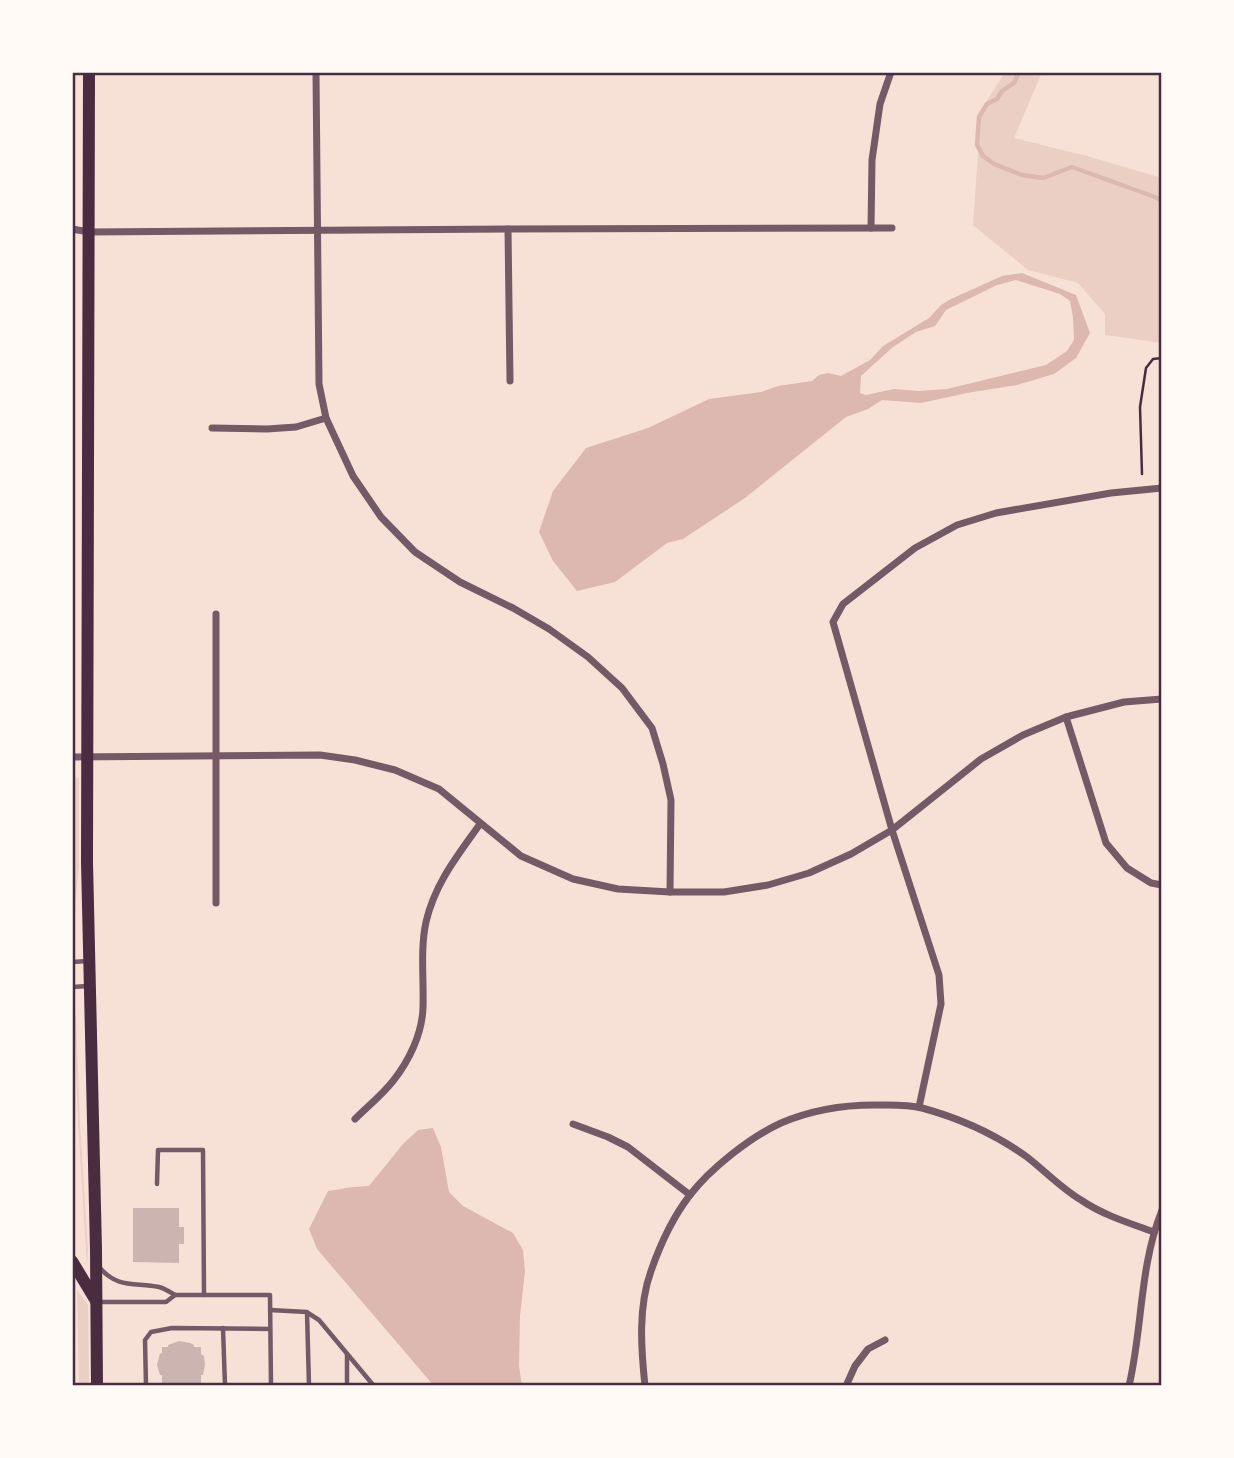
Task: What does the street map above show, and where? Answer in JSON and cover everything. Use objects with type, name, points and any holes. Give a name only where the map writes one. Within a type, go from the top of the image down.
[{"type":"main road","points":[[89,72],[87,757],[97,1386]]},
{"type":"main road","points":[[72,1261],[96,1302]]},
{"type":"street","points":[[316,72],[319,384],[326,418],[353,476],[381,517],[415,552],[460,582],[550,629],[588,657],[622,688],[652,728],[671,800],[670,892]]},
{"type":"street","points":[[871,228],[872,160],[880,104],[891,72]]},
{"type":"street","points":[[72,229],[89,232],[892,228]]},
{"type":"street","points":[[509,229],[510,381]]},
{"type":"street","points":[[212,428],[296,427],[326,418]]},
{"type":"street","points":[[919,1107],[941,1004],[939,975],[892,830],[833,622],[844,604],[915,548],[957,525],[996,513],[1111,493],[1162,488]]},
{"type":"street","points":[[216,614],[216,903]]},
{"type":"street","points":[[72,757],[320,755],[355,760],[395,770],[439,789],[521,856],[572,879],[618,889],[724,892],[768,885],[808,873],[852,854],[892,830],[981,759],[1023,735],[1066,717],[1124,702],[1162,699]]},
{"type":"street","points":[[1066,717],[1106,843],[1127,867],[1151,883],[1162,885]]},
{"type":"street","points":[[355,1119],[393,1081],[415,1045],[423,1012],[423,948],[426,922],[446,872],[480,824]]},
{"type":"street","points":[[645,1386],[641,1355],[642,1311],[650,1273],[667,1233],[690,1195],[723,1162],[752,1140],[781,1123],[818,1111],[855,1105],[919,1107],[961,1121],[993,1136],[1025,1156],[1080,1200],[1108,1215],[1154,1232]]},
{"type":"street","points":[[573,1124],[628,1147],[690,1195]]},
{"type":"street","points":[[1129,1386],[1147,1259],[1162,1210]]},
{"type":"street","points":[[846,1386],[855,1366],[868,1349],[885,1340]]},
{"type":"lane","points":[[72,962],[89,961]]},
{"type":"lane","points":[[72,987],[90,986]]},
{"type":"lane","points":[[157,1184],[158,1150],[203,1150],[204,1295]]},
{"type":"lane","points":[[96,1262],[103,1272],[117,1281],[137,1286],[161,1287],[175,1295],[270,1295],[271,1386]]},
{"type":"lane","points":[[96,1302],[166,1302],[175,1295]]},
{"type":"lane","points":[[270,1310],[307,1312],[320,1320],[374,1386]]},
{"type":"lane","points":[[307,1312],[309,1386]]},
{"type":"lane","points":[[146,1386],[145,1340],[151,1332],[172,1328],[270,1329]]},
{"type":"lane","points":[[223,1328],[225,1386]]},
{"type":"lane","points":[[346,1353],[347,1386]]},
{"type":"path","points":[[1142,474],[1140,407],[1146,368],[1153,359],[1162,358]]},
{"type":"shaded area","points":[[1005,72],[1042,72],[1014,138],[1162,178],[1162,343],[1105,335],[1105,314],[1078,283],[1028,270],[973,225],[981,110]]},
{"type":"shaded area","points":[[1022,273],[1076,295],[1090,333],[1076,358],[1054,374],[1017,385],[921,403],[882,400],[868,409],[846,417],[745,498],[683,539],[667,543],[615,582],[577,591],[553,561],[539,532],[553,491],[586,448],[648,428],[709,399],[812,381],[819,375],[828,373],[841,376],[870,360],[883,346],[929,318],[941,305],[1002,276]],"holes":[[[1016,280],[1060,294],[1070,301],[1074,340],[1067,351],[1046,365],[947,389],[894,389],[866,395],[860,393],[861,376],[893,347],[916,332],[935,326],[946,310],[997,285]]]},
{"type":"shaded area","points":[[74,778],[79,778],[79,866],[72,931],[72,785]]},
{"type":"shaded area","points":[[76,1015],[87,1266],[78,1124]]},
{"type":"shaded area","points":[[433,1128],[441,1147],[449,1192],[463,1206],[513,1233],[523,1250],[525,1271],[520,1316],[519,1366],[522,1386],[434,1386],[317,1249],[309,1229],[328,1191],[369,1186],[418,1130]]},
{"type":"shaded area","points":[[77,1290],[88,1305],[89,1386],[79,1386]]},
{"type":"building","points":[[133,1208],[179,1208],[179,1227],[184,1227],[184,1244],[179,1244],[179,1263],[133,1262]]},
{"type":"building","points":[[179,1341],[201,1347],[205,1365],[201,1384],[168,1386],[162,1383],[162,1375],[157,1365],[162,1347]]},
{"type":"waterway","points":[[1019,72],[1014,83],[1002,91],[997,99],[987,104],[979,117],[977,145],[983,156],[994,164],[1022,175],[1043,178],[1072,167],[1162,201]]}]
